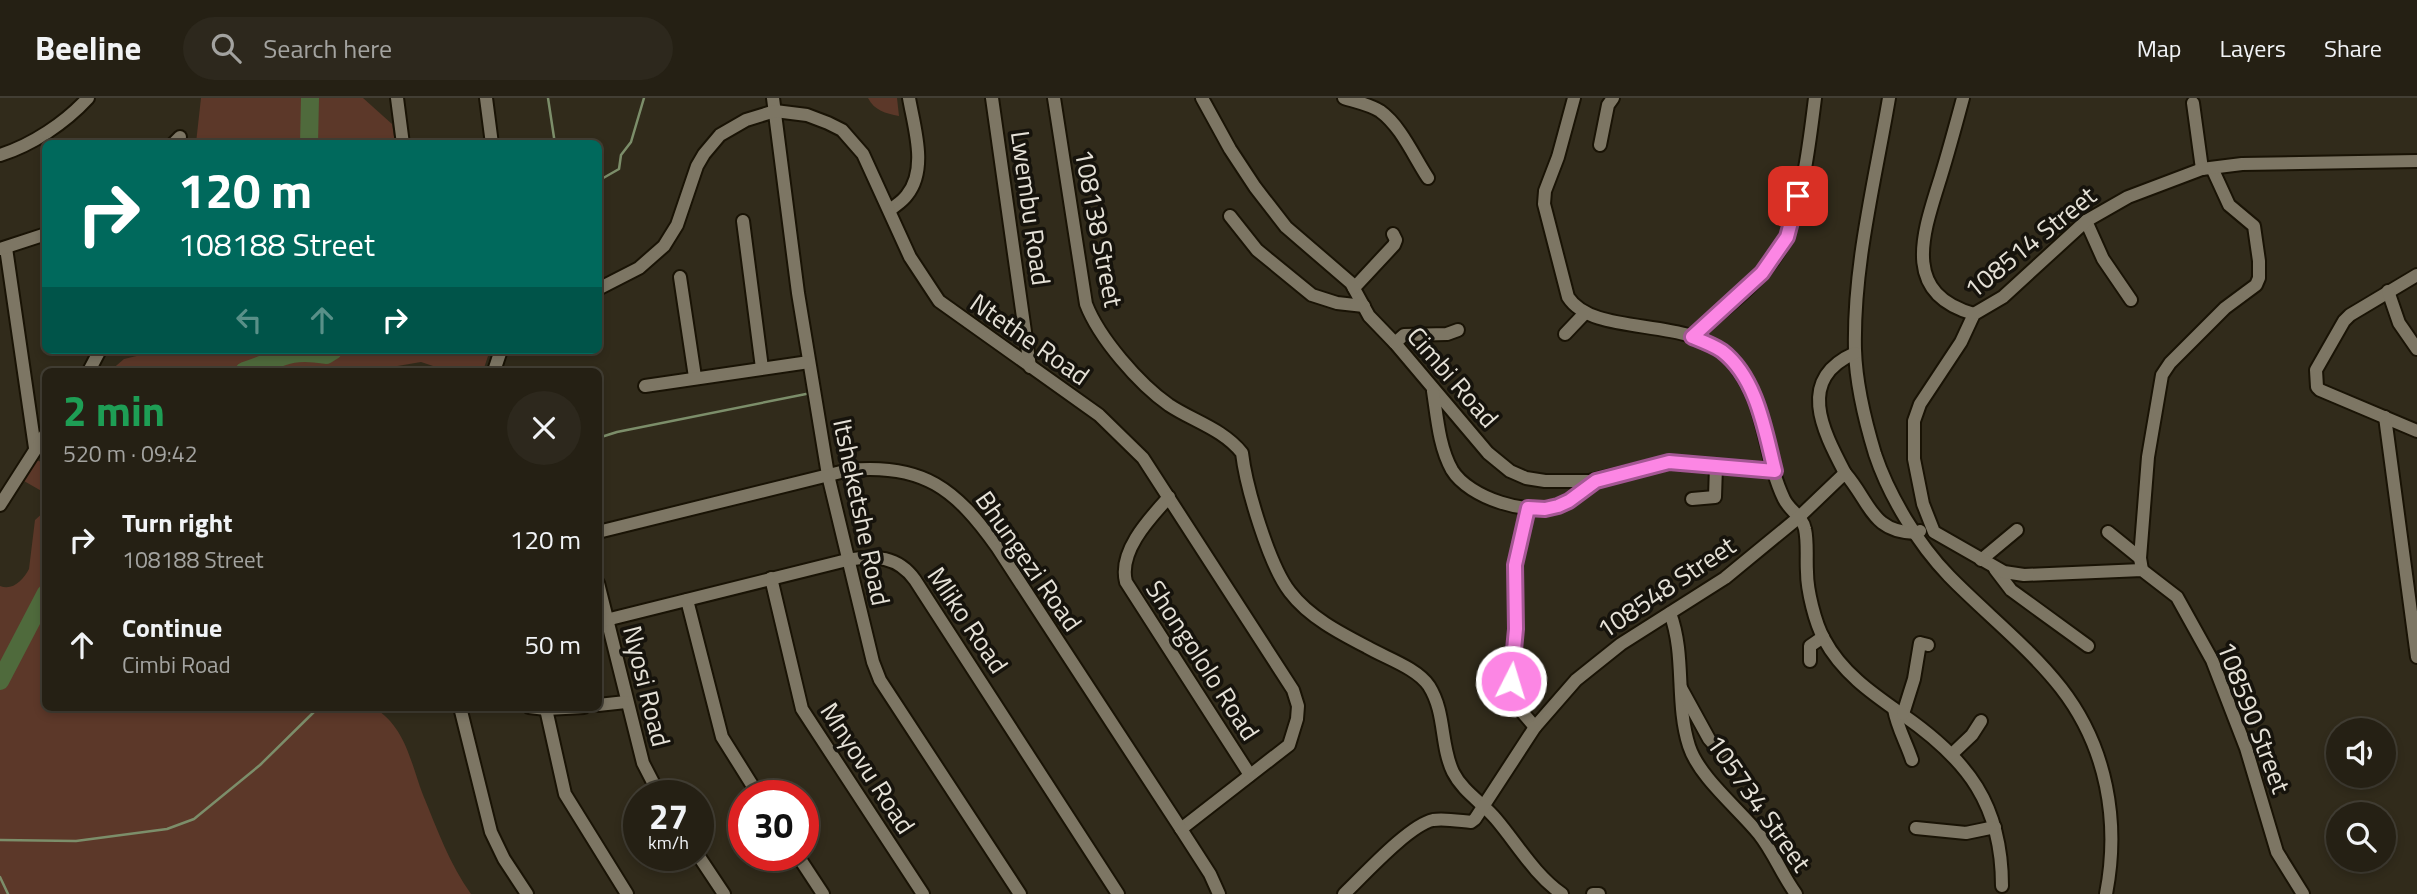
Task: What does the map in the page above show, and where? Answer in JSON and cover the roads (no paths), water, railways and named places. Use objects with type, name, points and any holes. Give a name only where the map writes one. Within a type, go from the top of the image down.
[{"type":"street","points":[[0,155],[24,145],[56,126],[88,98]]},
{"type":"street","points":[[397,98],[402,140]]},
{"type":"street","points":[[486,98],[491,140]]},
{"type":"street","points":[[890,210],[909,192],[918,167],[919,157],[909,98]]},
{"type":"street","name":"Lwembu Road","points":[[992,98],[1030,367]]},
{"type":"street","name":"108138 Street","points":[[1054,98],[1086,304],[1096,326],[1112,348],[1167,404],[1247,451],[1251,494],[1276,565],[1290,592],[1314,615],[1342,634],[1413,672],[1428,684],[1439,706],[1454,773],[1465,789],[1485,806],[1522,855],[1550,886],[1562,894]]},
{"type":"street","points":[[1203,100],[1220,98]]},
{"type":"street","points":[[1344,98],[1367,105],[1383,114],[1397,130],[1428,178]]},
{"type":"street","points":[[1574,98],[1558,157],[1545,191],[1544,204],[1567,295],[1572,303],[1585,313],[1692,337],[1723,352],[1746,382],[1764,423],[1783,498],[1805,529],[1807,579],[1823,637],[1839,662],[1860,683],[1930,734],[1952,754],[1975,784],[1995,827],[2001,852],[2002,886]]},
{"type":"street","points":[[1600,145],[1608,104],[1614,98]]},
{"type":"street","points":[[1692,337],[1753,283],[1787,237],[1798,196],[1815,98]]},
{"type":"street","points":[[1889,98],[1856,309],[1855,352],[1859,384],[1875,455],[1889,487],[1916,533],[1947,574],[2059,685],[2083,723],[2097,754],[2111,807],[2112,856],[2106,894]]},
{"type":"street","points":[[1963,98],[1928,220],[1923,254],[1927,279],[1938,297],[1951,306],[1974,314]]},
{"type":"street","name":"Cimbi Road","points":[[1203,100],[1230,149],[1286,227],[1345,277],[1369,316],[1488,453],[1510,471],[1526,478],[1545,481],[1596,481],[1669,462],[1775,471]]},
{"type":"street","points":[[1855,352],[1833,365],[1822,382],[1818,397],[1822,420],[1845,473],[1881,525],[1894,531],[1916,533],[1929,523],[1934,532],[2004,572],[2024,575],[2141,564],[2148,457],[2162,375],[2170,363],[2225,308],[2254,288],[2259,278],[2254,226],[2229,205],[2207,169],[2193,103]]},
{"type":"street","name":"Ntethe Road","points":[[602,287],[639,268],[664,246],[677,225],[697,166],[720,135],[774,105],[817,118],[842,131],[863,153],[910,257],[939,302],[1099,415],[1143,458],[1293,690],[1297,719],[1289,745],[1181,829]]},
{"type":"street","name":"Itsheketshe Road","points":[[774,105],[809,362],[828,475],[873,662],[880,680],[1020,894]]},
{"type":"street","name":"108514 Street","points":[[1929,523],[1914,458],[1913,430],[1920,404],[1961,342],[1974,314],[2003,297],[2086,221],[2128,197],[2172,179],[2207,169],[2242,164],[2417,161]]},
{"type":"street","points":[[1230,216],[1256,250],[1312,295],[1337,303],[1364,306]]},
{"type":"street","points":[[743,221],[762,368]]},
{"type":"street","points":[[2086,221],[2103,259],[2131,300]]},
{"type":"street","points":[[1354,288],[1394,245],[1396,240],[1393,234]]},
{"type":"street","points":[[35,448],[3,248],[42,235]]},
{"type":"street","points":[[2417,275],[2350,315],[2323,356],[2315,375],[2320,390],[2417,431]]},
{"type":"street","points":[[680,277],[695,377]]},
{"type":"street","points":[[2388,291],[2399,323],[2417,349]]},
{"type":"street","points":[[1565,334],[1585,313]]},
{"type":"street","points":[[1395,343],[1404,335],[1447,334],[1458,330]]},
{"type":"street","points":[[645,386],[809,362]]},
{"type":"street","points":[[1433,390],[1446,456],[1467,487],[1484,496],[1528,508],[1545,509],[1569,501],[1596,481]]},
{"type":"street","points":[[2385,417],[2417,657]]},
{"type":"street","points":[[0,505],[42,438]]},
{"type":"street","points":[[1692,499],[1715,496],[1716,466]]},
{"type":"street","name":"Bhungezi Road","points":[[602,531],[828,475],[869,468],[902,471],[945,489],[963,504],[997,547],[1210,874],[1219,894]]},
{"type":"street","name":"108548 Street","points":[[1344,894],[1409,834],[1428,821],[1436,819],[1471,822],[1485,806],[1535,727],[1561,695],[1601,659],[1725,578],[1798,518],[1845,473]]},
{"type":"street","name":"Shongololo Road","points":[[1169,497],[1128,554],[1124,570],[1126,582],[1250,775]]},
{"type":"street","points":[[1528,508],[1515,565],[1516,629],[1510,676],[1513,696],[1535,727]]},
{"type":"street","points":[[1981,560],[2017,530]]},
{"type":"street","name":"108590 Street","points":[[2108,532],[2177,597],[2211,660],[2246,748],[2277,852],[2303,894]]},
{"type":"street","name":"Mliko Road","points":[[603,621],[847,560],[863,557],[889,559],[909,572],[1118,894]]},
{"type":"street","points":[[1996,569],[2011,590],[2088,646]]},
{"type":"street","name":"Mnyovu Road","points":[[771,578],[802,709],[923,894]]},
{"type":"street","points":[[687,600],[722,737],[749,780]]},
{"type":"street","name":"105734 Street","points":[[1670,613],[1679,643],[1682,715],[1689,747],[1695,758],[1760,836],[1796,894]]},
{"type":"street","name":"Nyosi Road","points":[[603,621],[643,763],[652,780]]},
{"type":"street","points":[[1810,661],[1810,646],[1823,637]]},
{"type":"street","points":[[1912,760],[1898,729],[1898,711],[1914,680],[1924,644]]},
{"type":"street","points":[[1681,688],[1709,739],[1725,757]]},
{"type":"street","points":[[602,705],[626,702]]},
{"type":"street","points":[[461,711],[491,832],[504,859],[527,894]]},
{"type":"street","points":[[546,711],[565,794],[626,894]]},
{"type":"street","points":[[1952,754],[1972,735],[1981,721]]},
{"type":"street","points":[[1916,828],[1966,833],[1995,827]]},
{"type":"street","points":[[709,871],[724,894]]},
{"type":"street","points":[[808,871],[823,894]]},
{"type":"street","points":[[1593,894],[1599,894]]},
{"type":"waterway","points":[[309,140],[310,98]]},
{"type":"waterway","points":[[548,98],[554,140]]},
{"type":"waterway","points":[[602,179],[619,169],[621,155],[631,142],[644,98]]},
{"type":"waterway","points":[[252,368],[292,354]]},
{"type":"waterway","points":[[319,354],[328,354]]},
{"type":"waterway","points":[[602,437],[806,394]]},
{"type":"waterway","points":[[0,681],[42,601]]},
{"type":"waterway","points":[[0,840],[76,841],[167,829],[194,819],[260,765],[315,711]]},
{"type":"waterway","points":[[0,877],[8,894]]}]
